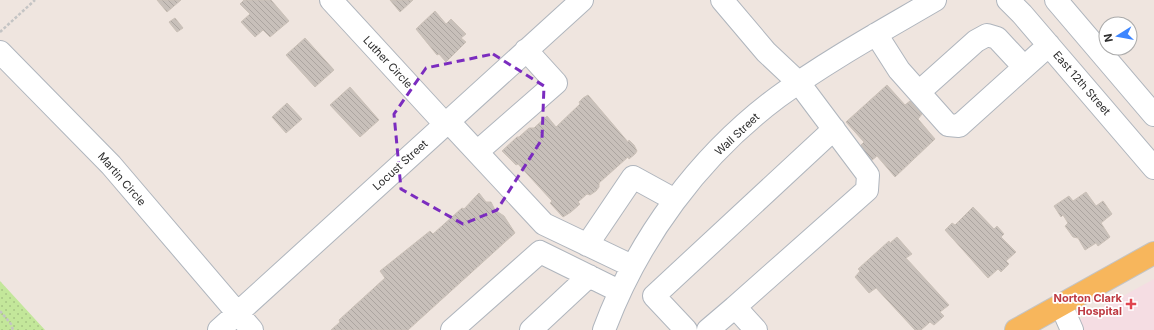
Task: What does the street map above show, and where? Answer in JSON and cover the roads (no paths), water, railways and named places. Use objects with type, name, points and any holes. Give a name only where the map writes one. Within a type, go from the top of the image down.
[{"type":"main road","points":[[1016,330],[1154,253]]},
{"type":"street","name":"Luther Circle","points":[[331,0],[447,123],[478,152],[544,224],[587,245],[625,279]]},
{"type":"street","name":"Locust Street","points":[[219,330],[582,0]]},
{"type":"street","points":[[708,330],[867,190],[868,174],[799,83],[766,52],[722,0]]},
{"type":"street","name":"Wall Street","points":[[604,330],[625,279],[675,200],[711,158],[732,137],[754,116],[799,83],[876,34],[935,0]]},
{"type":"street","name":"East 12th Street","points":[[1008,0],[1049,45],[1154,168]]},
{"type":"street","points":[[1056,0],[1154,115]]},
{"type":"street","points":[[876,34],[899,70],[948,125],[959,126],[1049,45]]},
{"type":"street","points":[[919,92],[976,41],[987,35],[997,38],[1024,67]]},
{"type":"street","points":[[478,152],[556,83],[526,50]]},
{"type":"street","name":"Martin Circle","points":[[0,52],[110,165],[252,330]]},
{"type":"street","points":[[654,296],[834,129]]},
{"type":"street","points":[[587,245],[633,177],[675,200]]},
{"type":"street","points":[[452,330],[540,252],[589,276],[625,279],[654,296],[686,330]]},
{"type":"street","points":[[531,330],[589,276]]},
{"type":"street","points":[[1061,305],[1072,330]]},
{"type":"street","points":[[735,307],[756,330]]},
{"type":"place","name":"Norton Clark Hospital","points":[[1131,304]]}]
